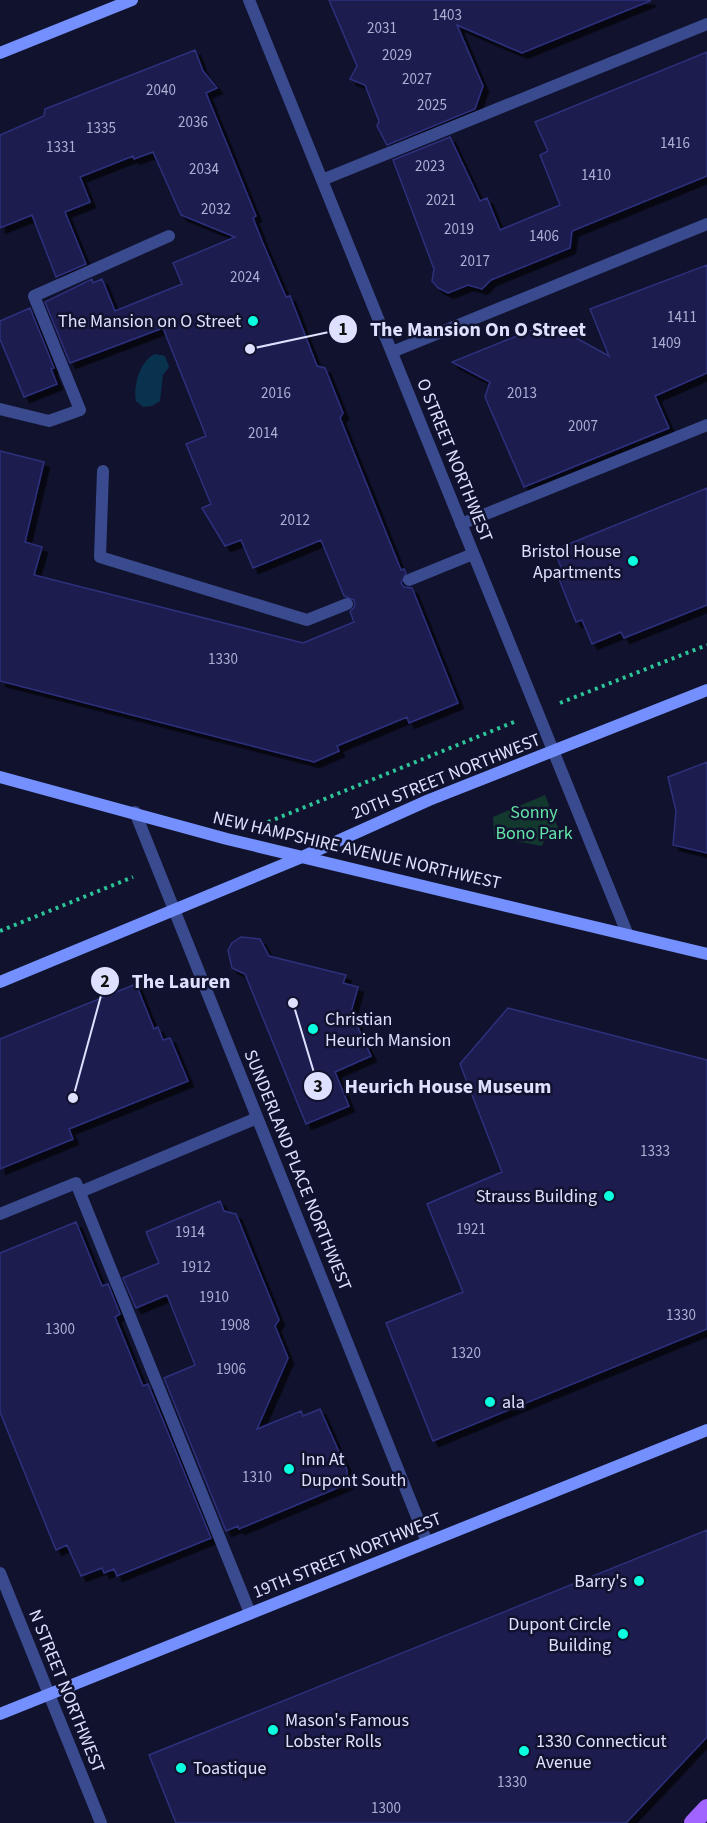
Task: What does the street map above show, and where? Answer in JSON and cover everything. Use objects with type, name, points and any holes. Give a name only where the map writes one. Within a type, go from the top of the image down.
[{"type":"main road","points":[[0,53],[132,0]]},
{"type":"main road","name":"20TH STREET NORTHWEST","points":[[0,982],[302,857],[429,800],[707,690]]},
{"type":"main road","name":"NEW HAMPSHIRE AVENUE NORTHWEST","points":[[0,777],[135,812],[227,839],[707,954]]},
{"type":"main road","name":"19TH STREET NORTHWEST","points":[[0,1714],[707,1430]]},
{"type":"main road","points":[[693,1823],[707,1808]]},
{"type":"street","name":"O STREET NORTHWEST","points":[[249,0],[627,933]]},
{"type":"street","points":[[322,180],[707,24]]},
{"type":"street","points":[[392,352],[707,224]]},
{"type":"street","points":[[0,409],[49,422],[80,410],[34,296],[170,236]]},
{"type":"street","points":[[461,524],[707,425]]},
{"type":"street","points":[[103,471],[100,557],[307,620],[347,604]]},
{"type":"street","points":[[409,580],[473,554]]},
{"type":"street","name":"SUNDERLAND PLACE NORTHWEST","points":[[135,812],[427,1542]]},
{"type":"street","points":[[80,1192],[257,1118]]},
{"type":"street","points":[[0,1214],[76,1183],[250,1613]]},
{"type":"street","name":"N STREET NORTHWEST","points":[[0,1573],[101,1823]]},
{"type":"path","points":[[576,697],[707,645]]},
{"type":"path","points":[[371,780],[513,722]]},
{"type":"path","points":[[0,931],[80,899]]},
{"type":"green space","name":"Sonny Bono Park","points":[[545,795],[560,833],[545,839],[542,846],[494,837],[493,817]]},
{"type":"water","points":[[155,354],[165,356],[169,367],[163,375],[160,401],[152,406],[143,407],[136,401],[137,381],[145,362]]},
{"type":"building","points":[[329,0],[650,1],[522,53],[457,25],[483,86],[475,109],[387,145],[377,126],[379,121],[365,85],[350,79],[357,66]]},
{"type":"building","points":[[195,50],[203,71],[217,88],[206,93],[256,216],[253,218],[262,241],[286,297],[290,296],[317,366],[325,368],[343,413],[340,418],[401,570],[404,569],[406,573],[401,583],[404,587],[412,588],[458,703],[409,723],[407,717],[337,746],[339,751],[314,762],[0,681],[0,451],[44,462],[25,542],[42,547],[34,575],[303,643],[354,622],[350,612],[355,606],[354,600],[344,596],[321,540],[253,568],[241,540],[225,546],[202,508],[211,504],[186,444],[206,436],[163,328],[70,363],[45,302],[92,279],[93,283],[102,279],[115,311],[182,284],[173,263],[235,237],[181,215],[153,152],[134,159],[133,156],[80,177],[90,202],[65,212],[86,264],[56,277],[32,215],[0,228],[0,135],[44,116],[45,109]]},
{"type":"building","points":[[707,52],[707,176],[572,231],[570,248],[491,280],[482,289],[468,285],[448,293],[438,288],[432,281],[434,269],[393,160],[450,137],[480,201],[487,198],[500,230],[560,205],[540,155],[548,151],[535,122]]},
{"type":"building","points":[[707,265],[707,373],[655,396],[669,428],[524,487],[485,397],[490,382],[452,362],[549,323],[609,356],[590,309]]},
{"type":"building","points":[[30,308],[54,368],[51,369],[57,384],[24,397],[0,339],[0,321]]},
{"type":"building","name":"Bristol House Apartments","points":[[707,488],[707,605],[624,638],[621,632],[592,644],[582,620],[576,622],[557,574],[563,572],[554,550]]},
{"type":"building","points":[[707,762],[707,853],[673,845],[676,811],[668,777]]},
{"type":"building","name":"Christian Heurich Mansion","points":[[241,937],[260,939],[269,956],[346,975],[343,983],[358,987],[351,1012],[371,1056],[335,1072],[349,1106],[306,1124],[245,974],[232,968],[228,950],[232,943]]},
{"type":"building","points":[[136,984],[154,1029],[158,1027],[163,1040],[170,1038],[188,1081],[69,1129],[73,1139],[0,1169],[0,1039]]},
{"type":"building","name":"Strauss Building","points":[[508,1008],[707,1060],[707,1329],[433,1441],[386,1323],[463,1292],[427,1204],[502,1172],[460,1064]]},
{"type":"building","points":[[220,1201],[224,1211],[236,1214],[279,1320],[275,1326],[288,1358],[257,1429],[301,1411],[303,1416],[320,1409],[347,1470],[347,1484],[239,1529],[238,1526],[226,1531],[164,1378],[195,1365],[167,1295],[136,1308],[123,1278],[159,1263],[146,1232]]},
{"type":"building","points":[[76,1222],[102,1286],[108,1284],[120,1314],[115,1317],[143,1386],[148,1384],[211,1538],[117,1576],[114,1569],[104,1573],[102,1568],[81,1576],[67,1545],[56,1550],[0,1412],[0,1253]]},
{"type":"building","points":[[707,1530],[707,1737],[626,1823],[176,1823],[149,1755]]},
{"type":"place","name":"The Mansion on O Street","points":[[253,321]]},
{"type":"place","name":"The Mansion On O Street","points":[[250,349]]},
{"type":"place","name":"Bristol House Apartments","points":[[633,561]]},
{"type":"place","name":"Heurich House Museum","points":[[293,1003]]},
{"type":"place","name":"Christian Heurich Mansion","points":[[313,1029]]},
{"type":"place","name":"The Lauren","points":[[73,1098]]},
{"type":"place","name":"Strauss Building","points":[[609,1196]]},
{"type":"place","name":"ala","points":[[490,1402]]},
{"type":"place","name":"Inn At Dupont South","points":[[289,1469]]},
{"type":"place","name":"Barry's","points":[[639,1581]]},
{"type":"place","name":"Dupont Circle Building","points":[[623,1634]]},
{"type":"place","name":"Mason's Famous Lobster Rolls","points":[[273,1730]]},
{"type":"place","name":"1330 Connecticut Avenue","points":[[524,1751]]},
{"type":"place","name":"Toastique","points":[[181,1768]]}]
